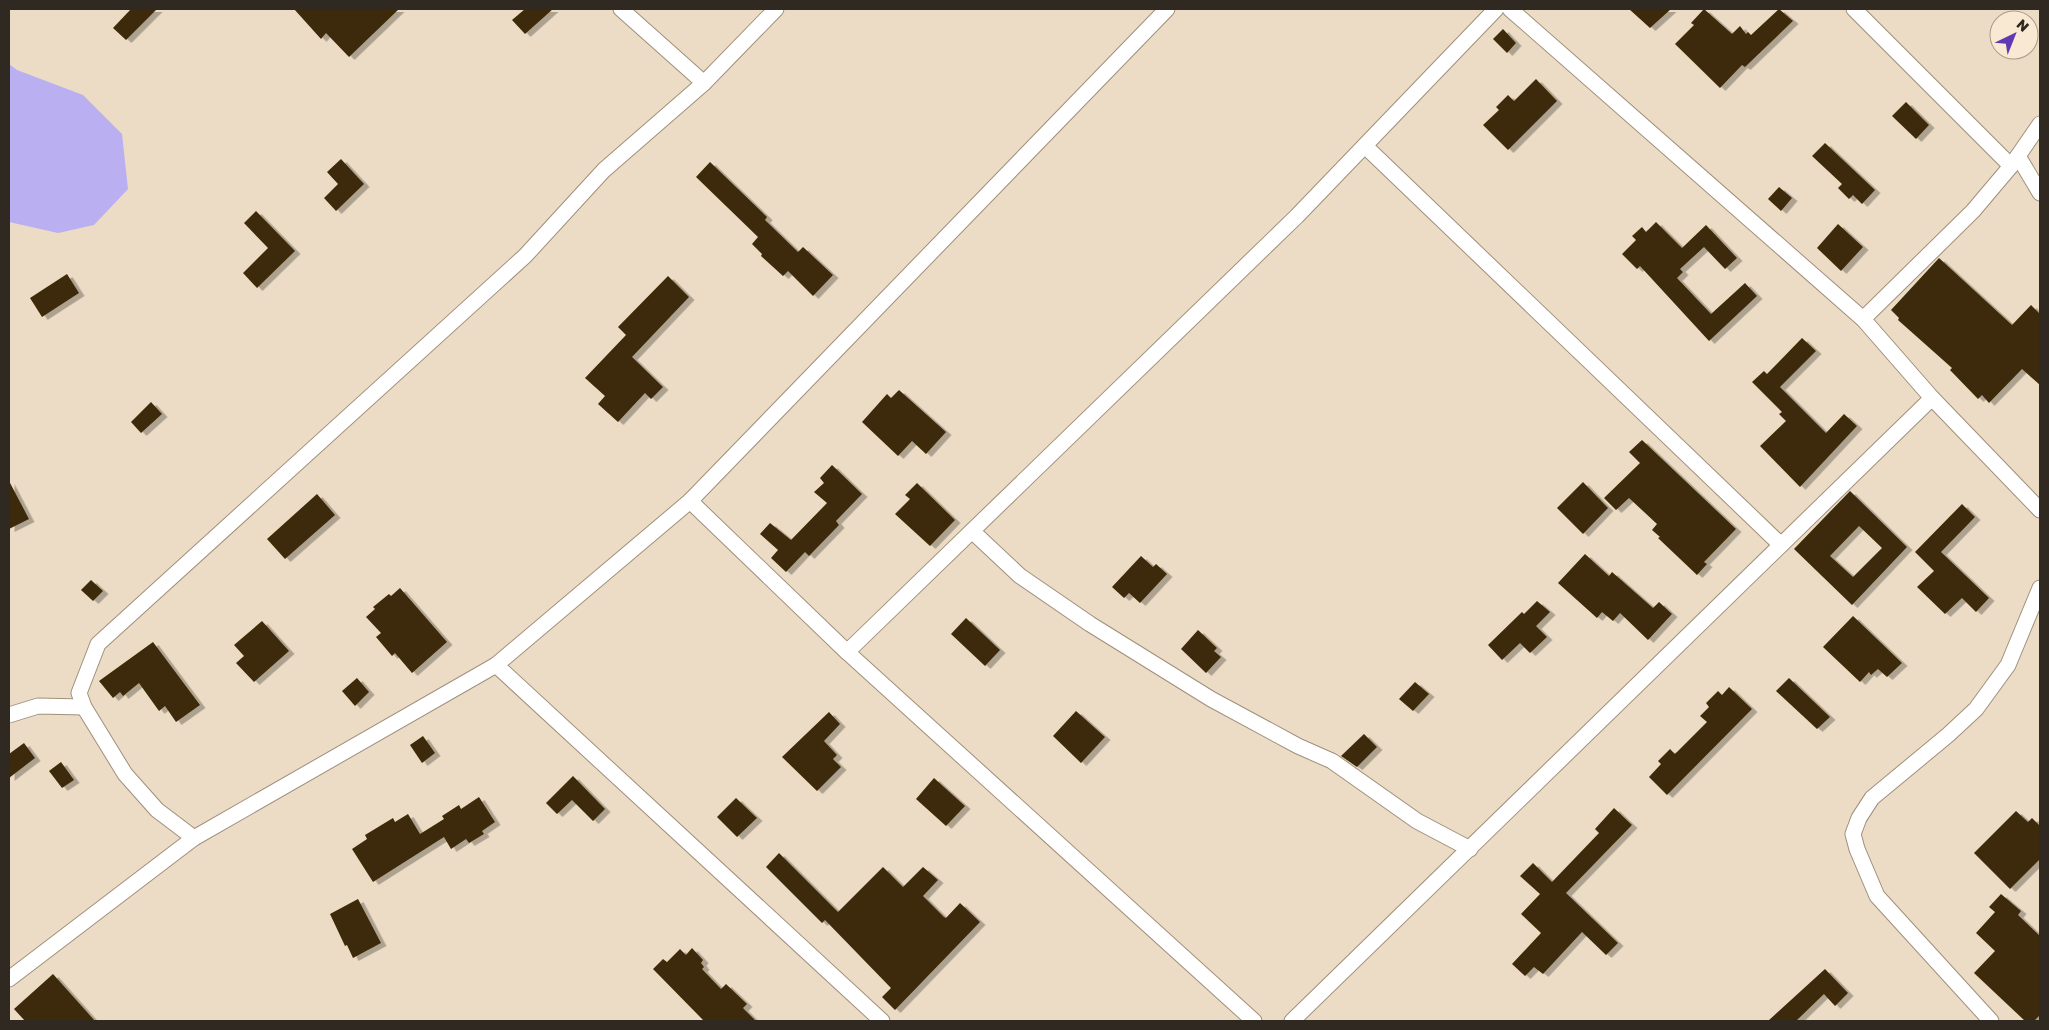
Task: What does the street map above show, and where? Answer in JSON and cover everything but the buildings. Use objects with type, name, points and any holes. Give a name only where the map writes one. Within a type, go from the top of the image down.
[{"type":"street","points":[[621,9],[704,82]]},
{"type":"street","points":[[194,838],[157,810],[125,774],[84,707],[79,693],[98,644],[525,256],[604,170],[704,82],[776,9]]},
{"type":"street","points":[[9,979],[194,838],[496,665],[690,501],[1167,9]]},
{"type":"street","points":[[847,652],[1290,223],[1496,9]]},
{"type":"street","points":[[1510,9],[1863,319],[1932,398],[2040,510]]},
{"type":"street","points":[[1854,9],[2014,161],[2040,193]]},
{"type":"street","points":[[1863,319],[1973,211],[2014,161],[2040,124]]},
{"type":"street","points":[[1365,146],[1781,546]]},
{"type":"street","points":[[1292,1021],[1932,398]]},
{"type":"street","points":[[690,501],[847,652],[1254,1021]]},
{"type":"street","points":[[972,531],[1020,576],[1090,624],[1211,699],[1298,746],[1332,761],[1417,821],[1470,849]]},
{"type":"street","points":[[1991,1021],[1877,896],[1856,849],[1853,834],[1859,818],[1872,798],[1948,735],[1976,709],[2008,664],[2040,588]]},
{"type":"street","points":[[496,665],[882,1021]]},
{"type":"street","points":[[9,715],[38,706],[84,707]]},
{"type":"shaded area","points":[[9,64],[17,70],[83,95],[122,134],[128,189],[94,225],[58,233],[9,222]]}]
